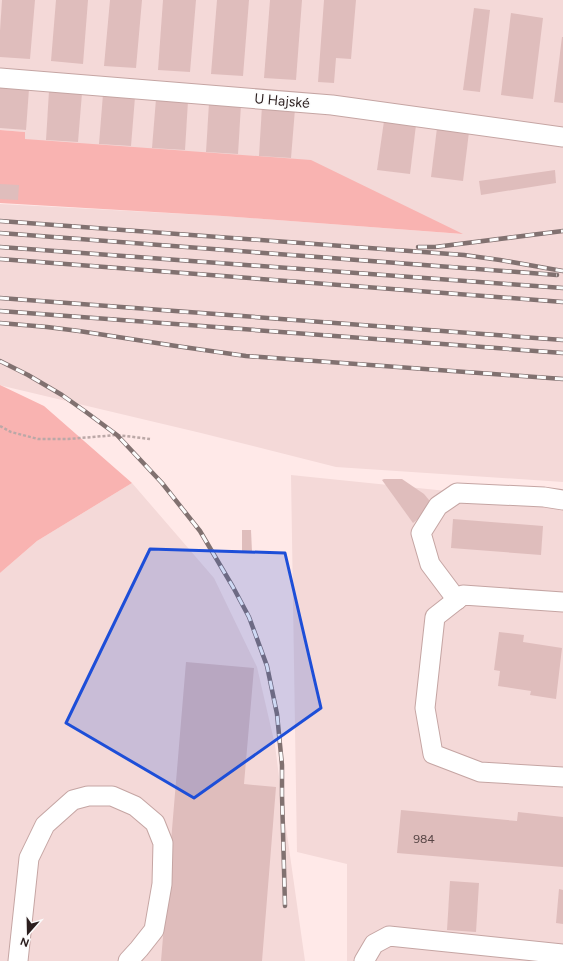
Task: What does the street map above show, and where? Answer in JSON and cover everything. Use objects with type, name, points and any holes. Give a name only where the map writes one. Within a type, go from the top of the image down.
[{"type":"lane","name":"U Hajské","points":[[0,78],[332,105],[563,137]]},
{"type":"lane","points":[[457,600],[430,564],[421,533],[438,506],[457,493],[544,496],[563,500]]},
{"type":"lane","points":[[559,772],[480,772],[433,754],[425,708],[436,617],[463,595],[563,602]]},
{"type":"lane","points":[[18,961],[29,858],[45,825],[73,800],[88,796],[112,796],[135,806],[155,822],[163,843],[162,884],[154,930],[128,961]]},
{"type":"lane","points":[[364,961],[374,944],[389,936],[506,954],[563,954]]},
{"type":"path","points":[[0,426],[11,432],[38,439],[68,439],[117,435],[150,439]]},
{"type":"highlighted area","points":[[150,549],[285,553],[321,708],[194,798],[66,723]]},
{"type":"shaded area","points":[[0,0],[563,0],[563,482],[336,467],[0,385],[0,204],[223,216],[462,234],[25,139],[25,132],[0,130]]},
{"type":"shaded area","points":[[0,130],[25,132],[25,139],[311,160],[463,234],[223,216],[0,203]]},
{"type":"shaded area","points":[[0,385],[44,406],[132,483],[37,541],[0,573]]},
{"type":"shaded area","points":[[291,475],[563,503],[563,961],[347,961],[347,864],[297,852]]},
{"type":"shaded area","points":[[132,483],[214,578],[257,667],[275,745],[305,961],[0,961],[0,573],[37,541]]},
{"type":"building","points":[[2,0],[35,0],[30,59],[0,57]]},
{"type":"building","points":[[56,0],[88,0],[83,64],[51,61]]},
{"type":"building","points":[[110,0],[142,0],[136,68],[104,66]]},
{"type":"building","points":[[163,0],[196,0],[190,72],[158,70]]},
{"type":"building","points":[[217,0],[249,0],[243,76],[211,74]]},
{"type":"building","points":[[270,0],[302,0],[296,80],[264,78]]},
{"type":"building","points":[[324,0],[356,0],[351,59],[336,58],[334,83],[318,82]]},
{"type":"building","points":[[474,8],[490,10],[480,92],[463,90]]},
{"type":"building","points":[[511,13],[543,18],[533,99],[501,95]]},
{"type":"building","points":[[563,37],[563,103],[554,102]]},
{"type":"building","points":[[0,87],[29,89],[26,130],[0,128]]},
{"type":"building","points":[[49,91],[82,93],[78,142],[46,140]]},
{"type":"building","points":[[103,94],[135,97],[131,146],[99,144]]},
{"type":"building","points":[[156,99],[188,101],[185,150],[152,148]]},
{"type":"building","points":[[209,103],[241,105],[238,154],[206,152]]},
{"type":"building","points":[[262,106],[295,109],[291,158],[259,156]]},
{"type":"building","points":[[384,121],[416,125],[410,174],[377,170]]},
{"type":"building","points":[[437,128],[469,132],[463,181],[431,177]]},
{"type":"building","points":[[555,170],[556,183],[481,195],[479,181]]},
{"type":"building","points":[[0,184],[19,185],[18,200],[0,199]]},
{"type":"building","points":[[402,479],[424,494],[434,506],[413,523],[382,480]]},
{"type":"building","points":[[453,519],[543,526],[541,555],[451,548]]},
{"type":"building","points":[[242,530],[251,530],[252,552],[242,552]]},
{"type":"building","points":[[499,632],[524,635],[523,642],[562,648],[556,699],[530,695],[531,691],[498,686],[500,671],[494,670]]},
{"type":"building","points":[[186,662],[254,668],[244,784],[276,787],[262,961],[161,961]]},
{"type":"building","points":[[401,810],[517,821],[518,812],[563,817],[563,867],[397,853]]},
{"type":"building","points":[[450,881],[479,883],[476,932],[447,930]]},
{"type":"building","points":[[559,889],[563,890],[563,924],[556,923]]},
{"type":"railway","points":[[0,221],[464,255],[563,271]]},
{"type":"railway","points":[[418,247],[435,247],[563,231]]},
{"type":"railway","points":[[0,233],[557,275]]},
{"type":"railway","points":[[0,247],[563,288]]},
{"type":"railway","points":[[0,259],[563,302]]},
{"type":"railway","points":[[0,298],[563,340]]},
{"type":"railway","points":[[0,311],[563,353]]},
{"type":"railway","points":[[0,323],[79,331],[246,356],[563,379]]},
{"type":"railway","points":[[0,361],[62,395],[117,435],[162,483],[200,531],[249,617],[267,666],[277,714],[282,765],[285,906]]}]
